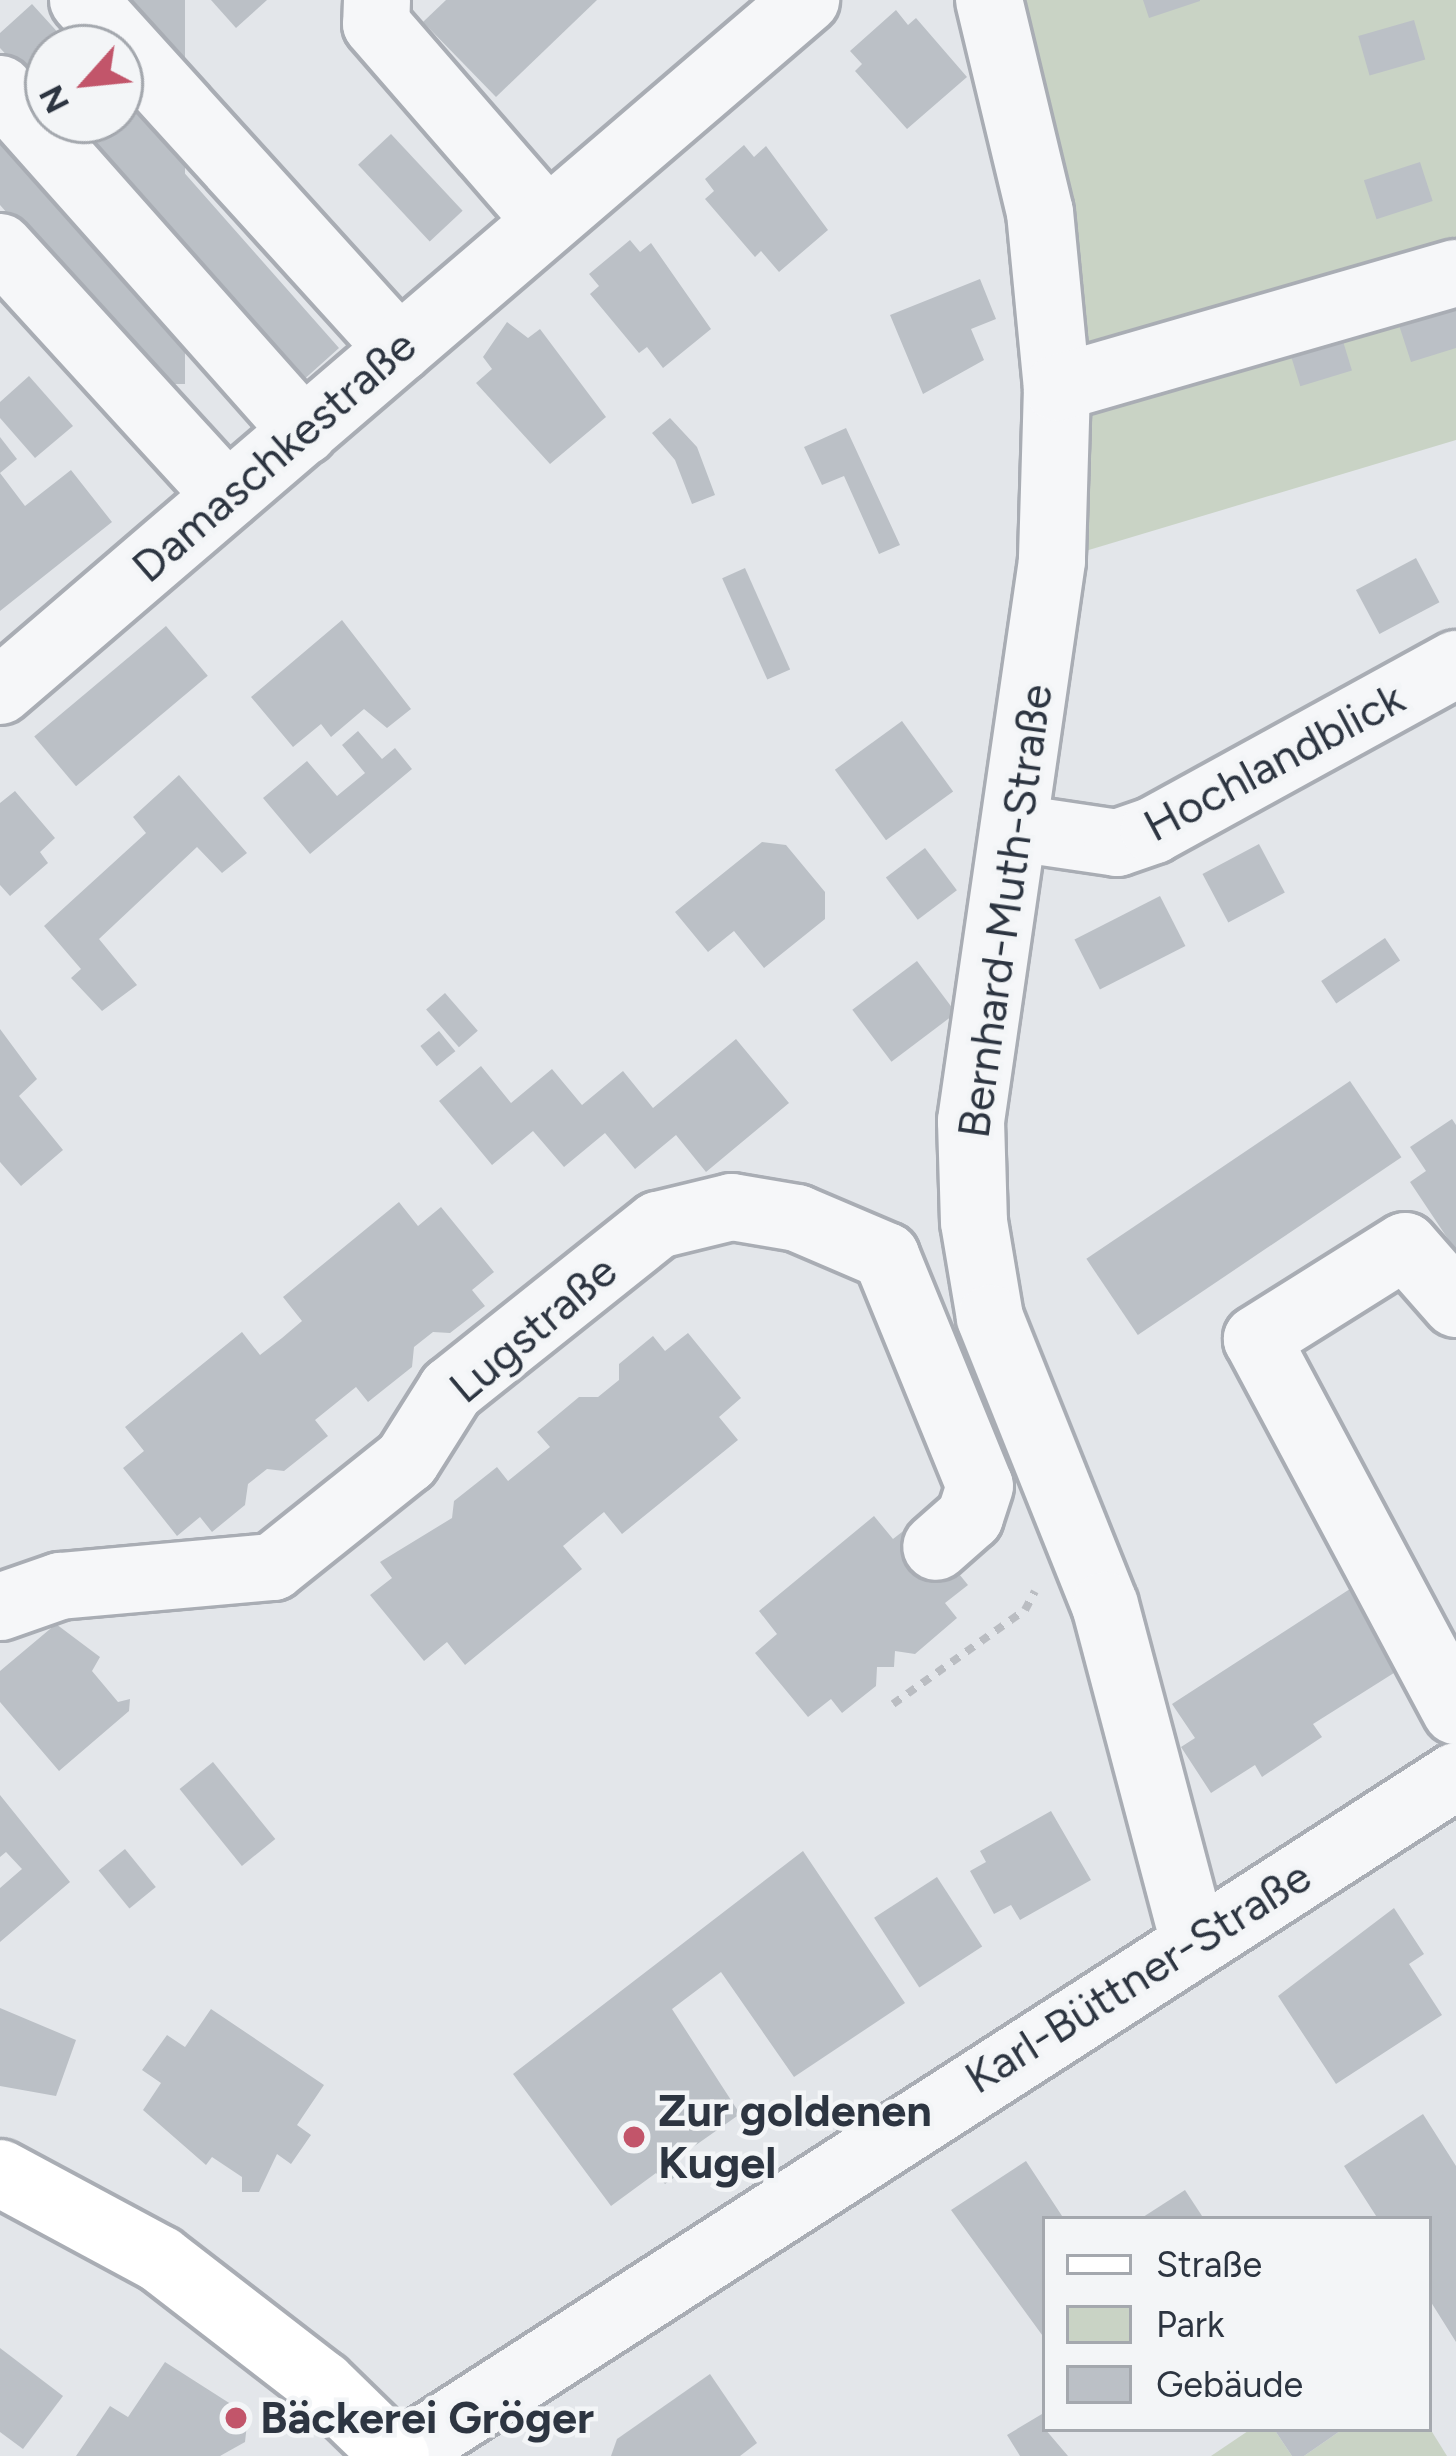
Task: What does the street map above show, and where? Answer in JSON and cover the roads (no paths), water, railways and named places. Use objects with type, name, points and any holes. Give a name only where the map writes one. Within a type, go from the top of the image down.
[{"type":"main road","points":[[0,2173],[160,2259],[322,2384],[398,2456]]},
{"type":"street","points":[[83,0],[399,349]]},
{"type":"street","points":[[377,0],[376,24],[548,221]]},
{"type":"street","name":"Damaschkestraße","points":[[0,691],[806,0]]},
{"type":"street","name":"Bernhard-Muth-Straße","points":[[995,2],[1040,212],[1057,388],[1052,561],[971,1121],[974,1222],[990,1318],[1105,1605],[1193,1939]]},
{"type":"street","points":[[0,89],[304,431]]},
{"type":"street","points":[[0,247],[227,496]]},
{"type":"street","points":[[1057,388],[1456,273]]},
{"type":"street","name":"Hochlandblick","points":[[1016,828],[1117,843],[1154,830],[1456,664]]},
{"type":"street","name":"Lugstraße","points":[[0,1607],[60,1586],[273,1567],[407,1460],[452,1390],[658,1225],[695,1210],[732,1207],[797,1218],[886,1256],[975,1471],[978,1503],[936,1547]]},
{"type":"street","points":[[1456,1304],[1405,1246],[1257,1339],[1456,1712]]},
{"type":"street","name":"Karl-Büttner-Straße","points":[[398,2456],[1193,1939],[1447,1801]]},
{"type":"place","name":"Zur goldenen Kugel","points":[[634,2137]]},
{"type":"place","name":"Bäckerei Gröger","points":[[236,2418]]}]
